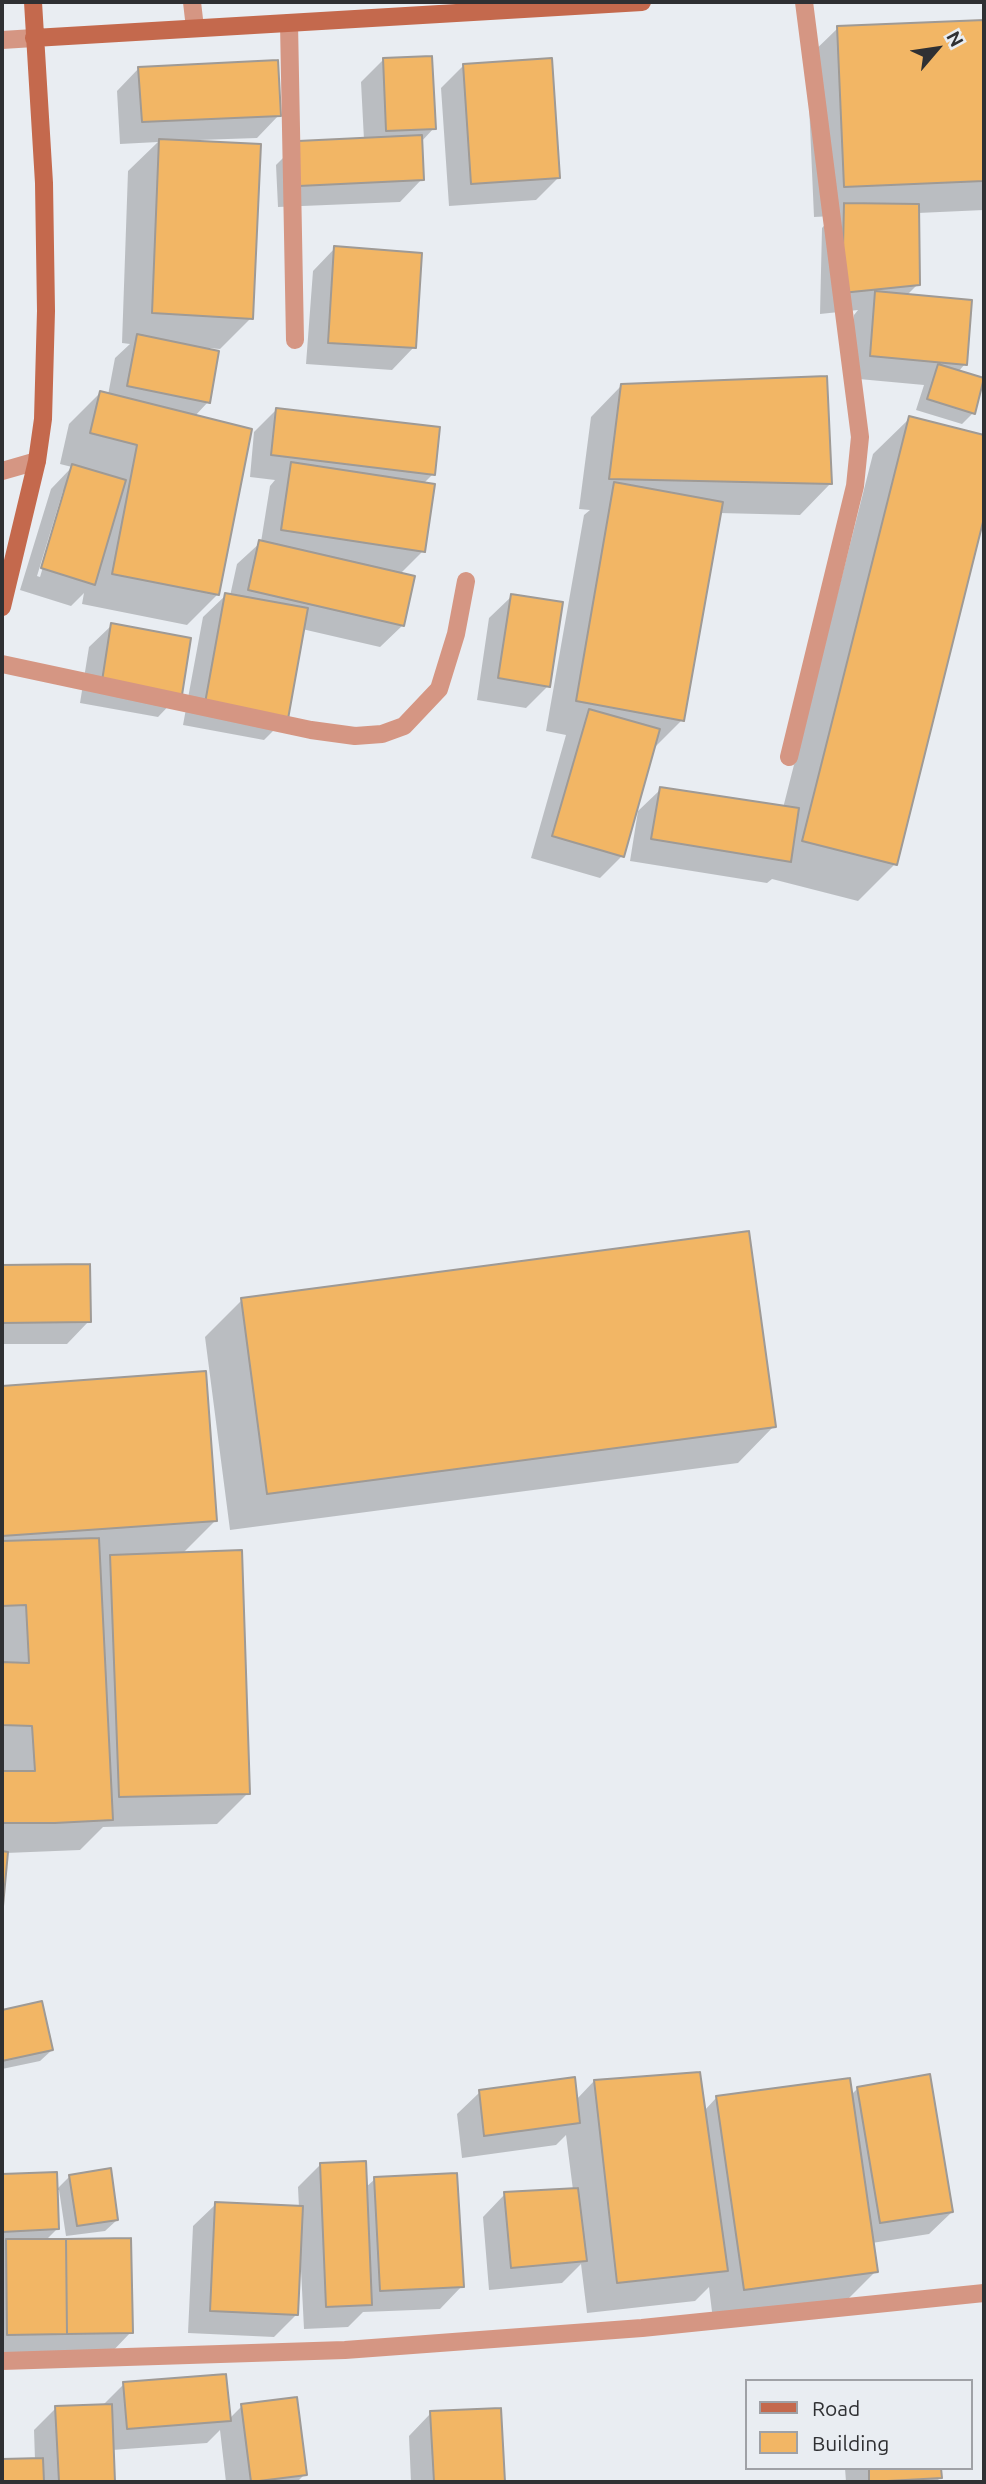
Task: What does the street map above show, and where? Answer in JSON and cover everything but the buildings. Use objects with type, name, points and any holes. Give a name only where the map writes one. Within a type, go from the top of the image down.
[{"type":"street","points":[[2,607],[37,461],[43,419],[46,311],[44,183],[33,2]]},
{"type":"street","points":[[192,2],[195,28]]},
{"type":"street","points":[[2,40],[642,2]]},
{"type":"street","points":[[789,757],[855,486],[860,437],[804,2]]},
{"type":"street","points":[[289,23],[295,340]]},
{"type":"street","points":[[2,471],[37,461]]},
{"type":"street","points":[[2,664],[310,730],[355,736],[382,734],[404,726],[439,689],[456,634],[466,581]]},
{"type":"street","points":[[2,2361],[358,2349],[642,2328],[984,2293]]}]
